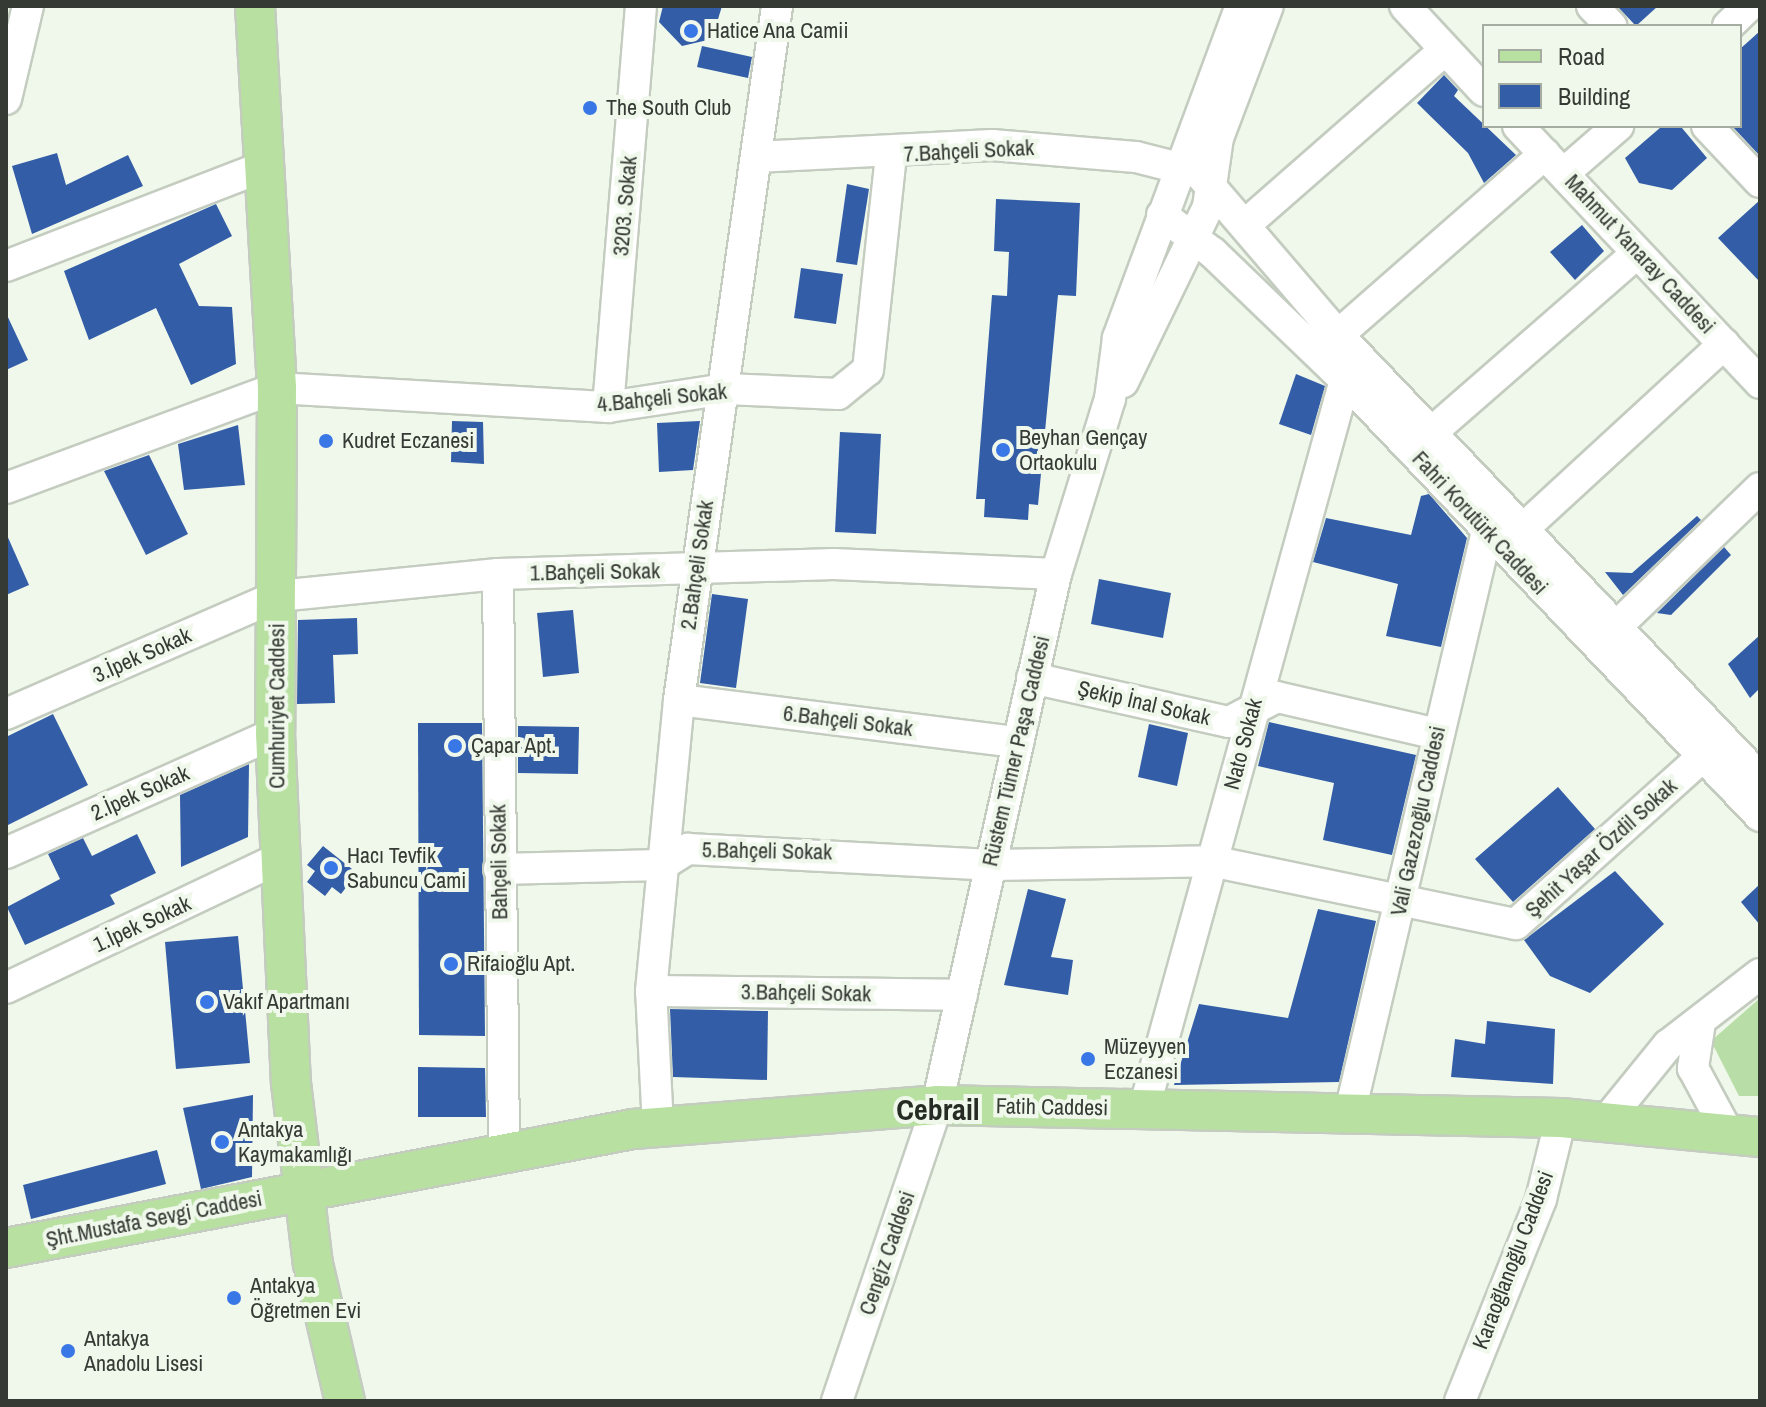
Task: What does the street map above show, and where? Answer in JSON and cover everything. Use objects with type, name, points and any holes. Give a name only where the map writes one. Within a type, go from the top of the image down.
[{"type":"main road","name":"Cumhuriyet Caddesi","points":[[255,6],[277,388],[275,733],[278,859],[302,1191],[345,1401]]},
{"type":"main road","name":"Fatih Caddesi","points":[[302,1191],[504,1150],[658,1127],[937,1105],[1561,1118],[1744,1135]]},
{"type":"main road","name":"Şht.Mustafa Sevgi Caddesi","points":[[6,1248],[302,1191]]},
{"type":"street","points":[[6,99],[28,6]]},
{"type":"street","name":"3203. Sokak","points":[[608,407],[641,6]]},
{"type":"street","name":"2.Bahçeli Sokak","points":[[658,1127],[651,991],[679,700],[695,569],[725,389],[777,6]]},
{"type":"street","name":"Rüstem Tümer Paşa Caddesi","points":[[937,1105],[1056,574],[1110,399],[1118,338],[1181,167],[1213,98],[1241,6]]},
{"type":"street","name":"Rüstem Tümer Paşa Caddesi","points":[[1110,399],[1191,240],[1210,185],[1218,138],[1268,6]]},
{"type":"street","points":[[1405,6],[1482,89]]},
{"type":"street","points":[[1592,6],[1609,24]]},
{"type":"street","points":[[1730,24],[1749,6]]},
{"type":"street","points":[[1246,224],[1445,50]]},
{"type":"street","name":"Mahmut Yanaray Caddesi","points":[[1520,128],[1760,383]]},
{"type":"street","points":[[1338,335],[1555,163],[1615,128]]},
{"type":"street","points":[[1709,128],[1760,182]]},
{"type":"street","name":"7.Bahçeli Sokak","points":[[756,157],[891,154],[992,145],[1068,148],[1181,167]]},
{"type":"street","name":"4.Bahçeli Sokak","points":[[277,388],[608,407],[725,389],[838,394],[868,370],[891,154]]},
{"type":"street","points":[[6,266],[265,166]]},
{"type":"street","name":"Fahri Korutürk Caddesi","points":[[1181,167],[1210,185],[1338,335],[1618,625],[1760,778]]},
{"type":"street","name":"Fahri Korutürk Caddesi","points":[[1162,215],[1345,380],[1760,816]]},
{"type":"street","points":[[1432,432],[1637,253]]},
{"type":"street","points":[[1524,528],[1724,344]]},
{"type":"street","name":"Nato Sokak","points":[[1144,1109],[1345,380]]},
{"type":"street","points":[[6,488],[277,388]]},
{"type":"street","points":[[1618,625],[1760,488]]},
{"type":"street","name":"Vali Gazezoğlu Caddesi","points":[[1350,1112],[1402,903],[1437,734],[1487,531]]},
{"type":"street","name":"1.Bahçeli Sokak","points":[[278,596],[498,574],[834,564],[1056,574]]},
{"type":"street","name":"Bahçeli Sokak","points":[[498,574],[504,1150]]},
{"type":"street","name":"3.İpek Sokak","points":[[6,714],[278,596]]},
{"type":"street","name":"Şekip İnal Sokak","points":[[1032,678],[1229,722],[1277,697],[1437,734]]},
{"type":"street","name":"6.Bahçeli Sokak","points":[[679,700],[1018,742]]},
{"type":"street","name":"2.İpek Sokak","points":[[6,853],[275,733]]},
{"type":"street","name":"Şehit Yaşar Özdil Sokak","points":[[1211,861],[1402,903],[1516,924],[1703,756]]},
{"type":"street","name":"5.Bahçeli Sokak","points":[[499,869],[662,865],[703,849],[991,865],[1211,861]]},
{"type":"street","name":"1.İpek Sokak","points":[[6,988],[278,859]]},
{"type":"street","points":[[1607,1120],[1632,1083],[1760,974]]},
{"type":"street","name":"3.Bahçeli Sokak","points":[[651,991],[962,995]]},
{"type":"street","points":[[1700,1022],[1693,1068],[1744,1135]]},
{"type":"street","name":"Cengiz Caddesi","points":[[836,1400],[937,1105]]},
{"type":"street","name":"Karaoğlanoğlu Caddesi","points":[[1460,1401],[1541,1199],[1561,1118]]},
{"type":"green space","points":[[1760,998],[1760,1096],[1739,1096],[1711,1041]]},
{"type":"building","name":"Hatice Ana Camii","points":[[663,6],[722,6],[712,39],[682,46],[659,22]]},
{"type":"building","points":[[1617,6],[1658,6],[1638,24],[1634,24]]},
{"type":"building","points":[[1760,31],[1760,156],[1734,128],[1742,128],[1742,47]]},
{"type":"building","points":[[702,46],[752,57],[748,78],[697,67]]},
{"type":"building","points":[[1444,75],[1458,90],[1454,96],[1482,123],[1482,128],[1488,128],[1516,155],[1484,183],[1468,153],[1417,103]]},
{"type":"building","points":[[1660,128],[1682,128],[1707,158],[1672,190],[1639,183],[1625,158]]},
{"type":"building","points":[[57,153],[66,185],[128,155],[143,186],[32,234],[12,166]]},
{"type":"building","points":[[847,184],[869,189],[857,265],[836,262]]},
{"type":"building","points":[[996,199],[1080,203],[1076,296],[1058,295],[1038,505],[1029,504],[1028,520],[984,517],[985,499],[976,499],[992,295],[1007,296],[1009,252],[994,251]]},
{"type":"building","points":[[1760,200],[1760,282],[1718,238]]},
{"type":"building","points":[[216,204],[232,236],[179,264],[199,306],[232,307],[236,364],[191,385],[156,308],[89,340],[64,271]]},
{"type":"building","points":[[1582,225],[1604,251],[1575,280],[1550,252]]},
{"type":"building","points":[[801,268],[843,274],[836,324],[794,318]]},
{"type":"building","points":[[6,313],[28,360],[6,370]]},
{"type":"building","points":[[1296,374],[1325,386],[1311,435],[1279,424]]},
{"type":"building","points":[[452,421],[483,422],[484,464],[451,462]]},
{"type":"building","points":[[700,421],[693,470],[659,472],[657,423]]},
{"type":"building","points":[[238,425],[245,485],[184,490],[178,444]]},
{"type":"building","points":[[840,432],[881,434],[876,534],[835,532]]},
{"type":"building","points":[[149,455],[188,534],[146,555],[104,471]]},
{"type":"building","points":[[1429,494],[1467,538],[1441,647],[1386,636],[1398,584],[1313,562],[1326,518],[1411,535],[1421,496]]},
{"type":"building","points":[[1697,516],[1701,520],[1623,595],[1605,572],[1632,573]]},
{"type":"building","points":[[6,533],[29,585],[6,595]]},
{"type":"building","points":[[1724,547],[1731,555],[1671,615],[1657,613]]},
{"type":"building","points":[[1099,579],[1171,593],[1163,638],[1091,624]]},
{"type":"building","points":[[712,594],[748,599],[736,688],[700,683]]},
{"type":"building","points":[[573,610],[579,673],[543,677],[537,613]]},
{"type":"building","points":[[357,618],[358,654],[333,655],[335,703],[297,704],[298,620]]},
{"type":"building","points":[[1760,635],[1760,688],[1750,698],[1728,664]]},
{"type":"building","points":[[53,714],[88,785],[6,826],[6,737]]},
{"type":"building","points":[[1269,722],[1416,755],[1392,855],[1323,840],[1334,783],[1258,766]]},
{"type":"building","points":[[418,723],[482,723],[485,1036],[419,1035]]},
{"type":"building","points":[[1149,724],[1188,733],[1177,786],[1138,777]]},
{"type":"building","points":[[518,726],[579,727],[578,774],[518,773]]},
{"type":"building","points":[[249,764],[248,837],[181,867],[180,795]]},
{"type":"building","points":[[1558,787],[1595,829],[1513,902],[1475,859]]},
{"type":"building","points":[[137,834],[156,873],[110,895],[115,904],[25,945],[7,907],[60,879],[48,854],[83,838],[92,856]]},
{"type":"building","name":"Hacı Tevfik Sabuncu Cami","points":[[323,846],[357,873],[341,894],[332,887],[325,896],[307,882],[315,871],[307,865]]},
{"type":"building","points":[[1615,871],[1664,924],[1590,993],[1550,976],[1524,940]]},
{"type":"building","points":[[1760,884],[1760,925],[1741,902]]},
{"type":"building","points":[[1028,889],[1066,899],[1051,957],[1073,960],[1068,995],[1004,985]]},
{"type":"building","points":[[1318,909],[1376,921],[1339,1082],[1174,1085],[1199,1004],[1288,1018]]},
{"type":"building","name":"Vakıf Apartmanı","points":[[238,936],[250,1063],[176,1069],[165,942]]},
{"type":"building","points":[[670,1009],[768,1011],[767,1080],[673,1077]]},
{"type":"building","points":[[1487,1021],[1555,1029],[1553,1084],[1451,1077],[1455,1039],[1485,1044]]},
{"type":"building","points":[[418,1067],[485,1068],[486,1117],[418,1117]]},
{"type":"building","name":"Antakya Kaymakamlığı","points":[[253,1095],[252,1177],[201,1189],[183,1108]]},
{"type":"building","points":[[157,1150],[166,1184],[31,1219],[23,1185]]},
{"type":"place","name":"Hatice Ana Camii","points":[[691,31]]},
{"type":"place","name":"The South Club","points":[[590,108]]},
{"type":"place","name":"Kudret Eczanesi","points":[[326,441]]},
{"type":"place","name":"Beyhan Gençay Ortaokulu","points":[[1003,450]]},
{"type":"place","name":"Çapar Apt.","points":[[455,746]]},
{"type":"place","name":"Hacı Tevfik Sabuncu Cami","points":[[331,868]]},
{"type":"place","name":"Rifaioğlu Apt.","points":[[451,964]]},
{"type":"place","name":"Vakıf Apartmanı","points":[[207,1002]]},
{"type":"place","name":"Müzeyyen Eczanesi","points":[[1088,1059]]},
{"type":"place","name":"Antakya Kaymakamlığı","points":[[222,1142]]},
{"type":"place","name":"Antakya Öğretmen Evi","points":[[234,1298]]},
{"type":"place","name":"Antakya Anadolu Lisesi","points":[[68,1351]]},
{"type":"district","name":"Cebrail","points":[[938,1109]]}]
